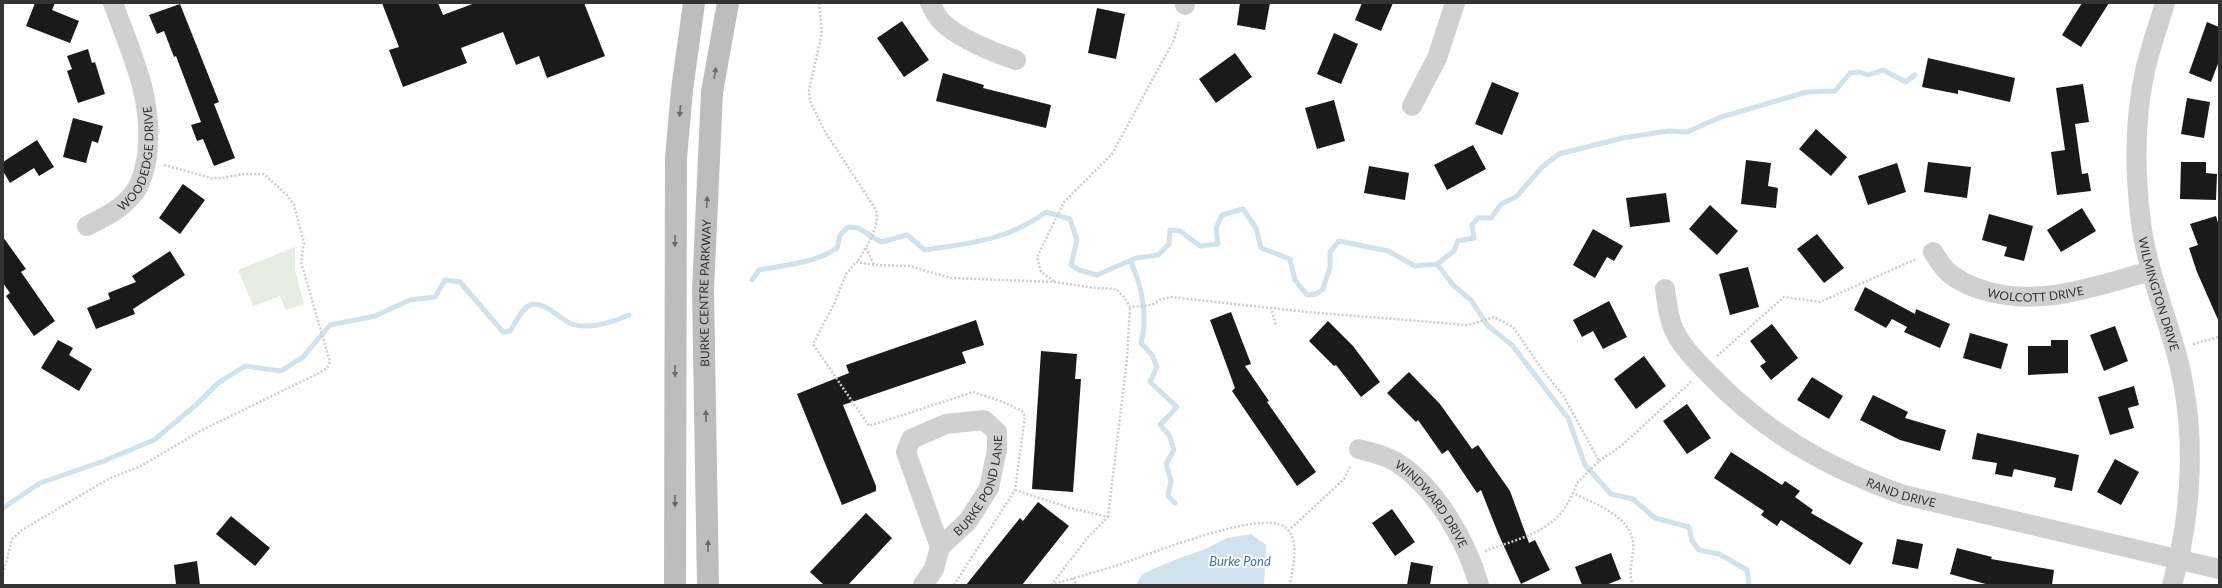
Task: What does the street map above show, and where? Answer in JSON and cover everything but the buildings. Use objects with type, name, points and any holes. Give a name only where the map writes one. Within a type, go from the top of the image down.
[{"type":"main road","points":[[675,585],[676,158],[685,61],[694,3]]},
{"type":"main road","name":"BURKE CENTRE PARKWAY","points":[[708,585],[703,290],[712,92],[728,3]]},
{"type":"street","name":"WOODEDGE DRIVE","points":[[87,226],[120,209],[135,193],[142,180],[149,138],[146,98],[112,3]]},
{"type":"street","points":[[930,3],[942,22],[993,52],[1016,60]]},
{"type":"street","points":[[1412,106],[1437,58],[1455,3]]},
{"type":"street","name":"WILMINGTON DRIVE","points":[[2165,3],[2144,77],[2137,131],[2137,179],[2141,225],[2151,271],[2176,350],[2187,407],[2190,444],[2190,477],[2185,528],[2172,585]]},
{"type":"street","name":"WOLCOTT DRIVE","points":[[1933,252],[1947,271],[1970,287],[2004,296],[2027,298],[2067,293],[2151,271]]},
{"type":"street","name":"RAND DRIVE","points":[[1665,289],[1673,328],[1678,338],[1703,369],[1727,394],[1754,416],[1788,441],[1825,462],[1863,480],[1904,495],[2219,569]]},
{"type":"street","name":"BURKE POND LANE","points":[[923,585],[934,569],[940,547],[968,521],[988,488],[997,450],[997,432],[984,420],[946,424],[911,439],[906,452],[940,547]]},
{"type":"street","name":"WINDWARD DRIVE","points":[[1359,449],[1385,456],[1410,471],[1431,494],[1450,521],[1469,558],[1479,585]]},
{"type":"path","points":[[819,3],[822,33],[809,90],[810,101],[824,130],[876,210],[878,220],[866,248],[846,274],[834,304],[813,344],[869,426],[973,392],[1003,402],[1022,411],[1025,416],[1014,490],[954,585]]},
{"type":"path","points":[[1055,282],[1041,272],[1037,257],[1064,202],[1112,154],[1174,40],[1185,4]]},
{"type":"path","points":[[3,574],[12,539],[22,530],[110,478],[139,466],[216,423],[319,373],[327,368],[330,362],[301,262],[304,243],[294,205],[287,195],[264,174],[243,174],[222,178],[211,178],[157,163]]},
{"type":"path","points":[[866,248],[874,265]]},
{"type":"path","points":[[1469,558],[1531,534],[1548,524],[1562,512],[1577,483],[1582,478],[1599,462],[1621,446],[1703,369],[1784,297],[1820,302],[1933,252]]},
{"type":"path","points":[[856,262],[874,265],[908,266],[951,278],[1055,282],[1116,289],[1124,297],[1130,307],[1127,359],[1108,517],[1089,536],[1051,585]]},
{"type":"path","points":[[1130,307],[1152,305],[1161,298],[1171,297],[1384,319],[1468,325],[1494,317],[1513,327],[1544,372],[1563,395],[1599,462]]},
{"type":"path","points":[[1271,307],[1276,326]]},
{"type":"path","points":[[2176,350],[2219,337]]},
{"type":"path","points":[[1288,531],[1344,479],[1359,449]]},
{"type":"path","points":[[1014,490],[1070,508],[1108,517]]},
{"type":"path","points":[[1573,493],[1610,510],[1627,526],[1634,546],[1630,580],[1633,585]]},
{"type":"path","points":[[1051,585],[1116,566],[1185,541],[1237,527],[1275,523],[1285,527],[1294,544],[1290,585]]},
{"type":"path","points":[[1072,578],[1077,585]]},
{"type":"shaded area","points":[[295,247],[295,270],[304,304],[286,310],[280,296],[253,306],[238,270]]},
{"type":"water","name":"Burke Pond","points":[[1251,534],[1266,545],[1264,585],[1136,585],[1142,574],[1203,550],[1227,538]]},
{"type":"waterway","points":[[752,280],[759,270],[800,263],[828,253],[837,248],[840,235],[848,227],[858,228],[881,242],[907,235],[925,250],[988,239],[1018,229],[1046,212],[1070,219],[1077,240],[1071,265],[1079,270],[1097,275],[1136,258],[1158,255],[1169,244],[1170,230],[1180,231],[1200,246],[1218,244],[1216,228],[1222,215],[1243,209],[1256,228],[1261,248],[1290,259],[1295,280],[1307,295],[1316,294],[1323,289],[1330,267],[1330,252],[1339,241],[1388,251],[1415,266],[1437,264],[1454,251],[1458,241],[1474,238],[1472,225],[1478,218],[1491,218],[1501,204],[1516,197],[1542,167],[1559,154],[1623,138],[1668,131],[1687,132],[1721,117],[1807,92],[1835,91],[1850,73],[1859,72],[1868,75],[1883,70],[1906,82],[1915,75]]},
{"type":"waterway","points":[[1130,261],[1138,280],[1143,301],[1144,323],[1141,343],[1152,355],[1157,367],[1150,382],[1177,407],[1160,425],[1169,435],[1174,450],[1166,464],[1171,481],[1168,496],[1175,503]]},
{"type":"waterway","points":[[1437,264],[1453,285],[1471,300],[1488,326],[1512,345],[1568,418],[1585,465],[1611,494],[1633,499],[1655,518],[1689,527],[1692,541],[1699,550],[1719,554],[1747,570],[1749,585]]},
{"type":"waterway","points":[[3,508],[40,483],[104,461],[154,440],[197,404],[218,383],[245,366],[281,371],[303,357],[330,325],[375,316],[410,300],[435,297],[445,280],[460,282],[503,332],[510,331],[525,308],[534,304],[545,307],[567,322],[579,326],[594,326],[629,315]]}]
